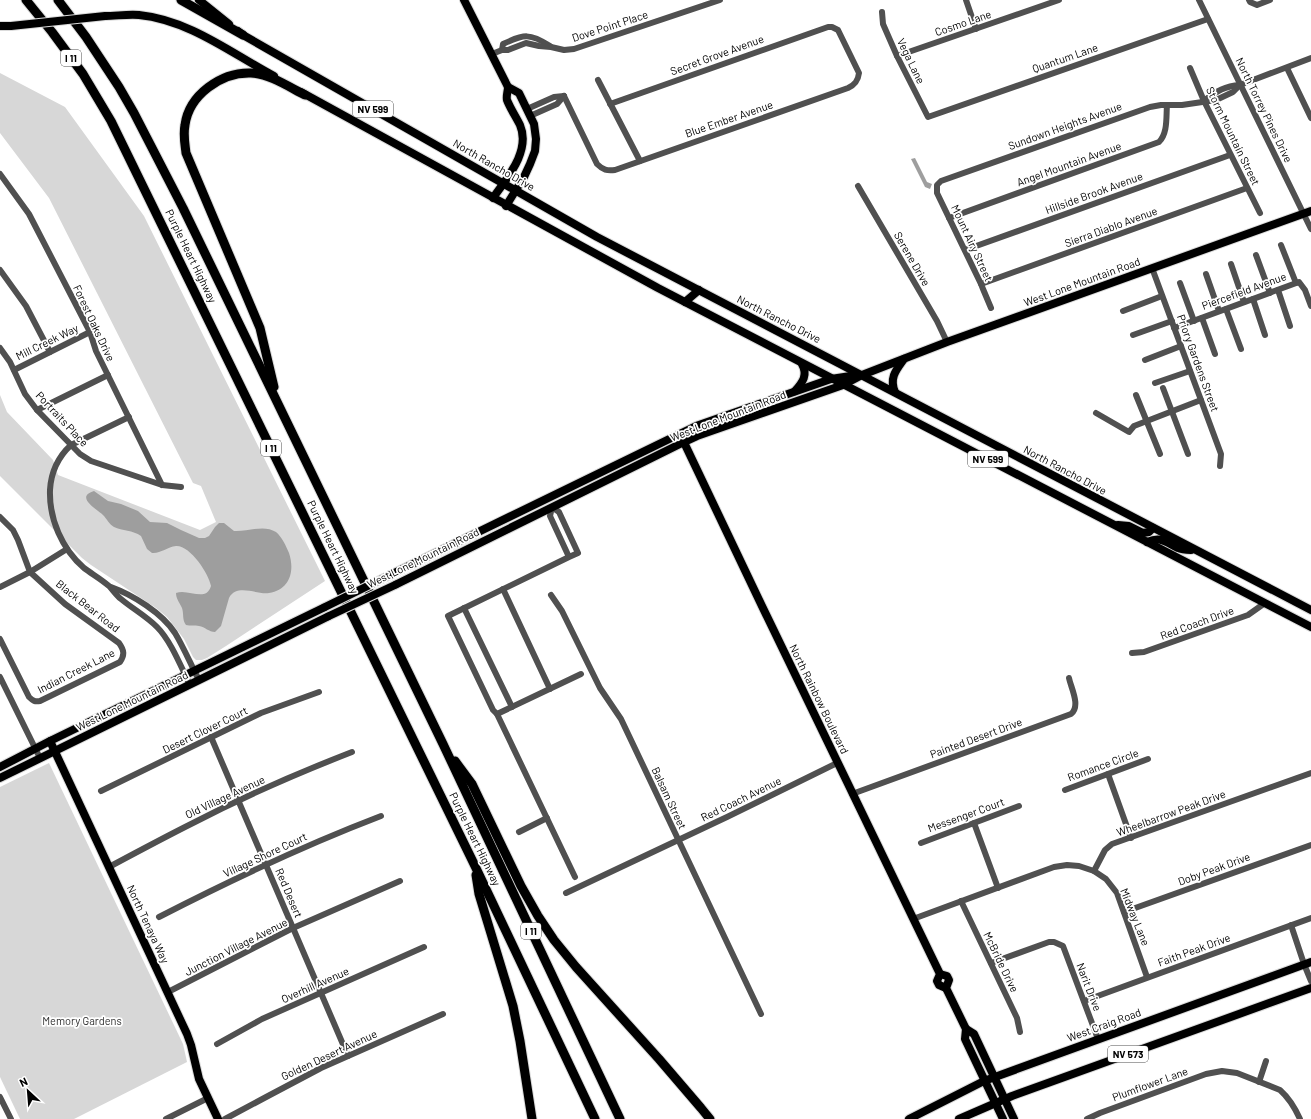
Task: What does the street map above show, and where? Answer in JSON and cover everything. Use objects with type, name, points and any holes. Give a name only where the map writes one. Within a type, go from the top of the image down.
[{"type":"highway","name":"Purple Heart Highway","points":[[26,0],[83,74],[111,121],[475,866],[595,1119]]},
{"type":"highway","name":"Purple Heart Highway","points":[[58,0],[70,14],[106,66],[134,113],[182,208],[443,744],[620,1119]]},
{"type":"highway","points":[[63,0],[70,14]]},
{"type":"highway","points":[[181,0],[243,35]]},
{"type":"highway","points":[[278,404],[260,328],[186,153],[184,139],[185,124],[190,110],[198,97],[208,87],[222,79],[236,74],[252,73],[269,77],[305,95]]},
{"type":"highway","points":[[443,744],[472,784],[521,886],[554,940],[710,1119]]},
{"type":"highway","points":[[475,866],[479,894],[513,1006],[532,1119]]},
{"type":"main road","name":"North Rancho Drive","points":[[199,0],[243,35],[597,237],[895,392],[960,428],[1311,610]]},
{"type":"main road","points":[[464,0],[508,87],[507,99],[521,127],[523,139],[518,160],[493,198]]},
{"type":"main road","points":[[0,26],[105,16],[138,15],[160,19],[188,28],[292,86],[305,95]]},
{"type":"main road","points":[[506,206],[527,170],[535,151],[536,138],[534,124],[519,93],[508,87]]},
{"type":"main road","name":"NV 599","points":[[305,95],[506,206],[802,364],[1311,627]]},
{"type":"main road","name":"West Lone Mountain Road","points":[[0,778],[684,442],[843,385],[862,375],[947,342],[1307,213]]},
{"type":"main road","points":[[685,302],[699,290]]},
{"type":"main road","points":[[895,392],[893,386],[894,375],[904,359]]},
{"type":"main road","points":[[796,391],[804,379],[805,374],[802,364]]},
{"type":"main road","name":"West Lone Mountain Road","points":[[0,767],[50,741],[696,426],[830,378],[862,375]]},
{"type":"main road","name":"North Rainbow Boulevard","points":[[680,434],[837,763],[940,974],[937,980],[939,985],[946,988],[966,1029],[965,1039],[1003,1119]]},
{"type":"main road","points":[[644,451],[648,460]]},
{"type":"main road","points":[[632,457],[635,466]]},
{"type":"main road","points":[[595,475],[603,482]]},
{"type":"main road","points":[[595,475],[595,486]]},
{"type":"main road","points":[[566,489],[570,498]]},
{"type":"main road","points":[[547,498],[552,507]]},
{"type":"main road","points":[[1114,524],[1129,526],[1143,533],[1149,532],[1152,528]]},
{"type":"main road","points":[[1147,542],[1154,539],[1162,539],[1179,549],[1198,551]]},
{"type":"main road","name":"North Tenaya Way","points":[[50,741],[190,1039],[197,1072],[218,1119]]},
{"type":"main road","name":"West Craig Road","points":[[909,1119],[994,1077],[1308,963]]},
{"type":"main road","name":"NV 573","points":[[959,1119],[1005,1099],[1311,988]]},
{"type":"main road","name":"North Rainbow Boulevard","points":[[966,1029],[974,1034],[1014,1119]]},
{"type":"street","name":"Dove Point Place","points":[[492,54],[502,50],[503,44],[514,39],[528,36],[540,39],[551,46],[564,50],[574,49],[720,0]]},
{"type":"street","points":[[966,0],[976,29]]},
{"type":"street","name":"Cosmo Lane","points":[[896,56],[976,29],[1040,3],[1059,0]]},
{"type":"street","name":"North Torrey Pines Drive","points":[[1199,0],[1240,85],[1307,213],[1311,229]]},
{"type":"street","points":[[1249,0],[1257,5],[1270,0]]},
{"type":"street","name":"Vega Lane","points":[[882,12],[883,24],[896,56],[928,117]]},
{"type":"street","name":"Quantum Lane","points":[[928,117],[1208,19]]},
{"type":"street","name":"Blue Ember Avenue","points":[[529,113],[557,104],[564,96],[598,164],[605,170],[615,170],[853,86],[858,80],[859,73],[838,30],[832,27]]},
{"type":"street","name":"Secret Grove Avenue","points":[[610,104],[824,28],[832,27]]},
{"type":"street","name":"Sundown Heights Avenue","points":[[938,186],[941,181],[1156,105],[1182,105],[1216,100],[1233,92],[1240,85],[1311,58]]},
{"type":"street","name":"Storm Mountain Street","points":[[1190,68],[1230,155],[1260,213]]},
{"type":"street","points":[[1287,68],[1311,118]]},
{"type":"street","points":[[598,80],[640,161]]},
{"type":"street","name":"Angel Mountain Avenue","points":[[949,218],[1158,142],[1162,139],[1165,132],[1167,105]]},
{"type":"street","name":"Hillside Brook Avenue","points":[[965,250],[1230,155]]},
{"type":"street","name":"Forest Oaks Drive","points":[[0,174],[29,214],[90,332],[96,351],[162,485]]},
{"type":"street","name":"Serene Drive","points":[[858,186],[937,321],[947,342]]},
{"type":"street","name":"Mount Airy Street","points":[[938,186],[937,193],[992,308]]},
{"type":"street","name":"Sierra Diablo Avenue","points":[[981,284],[1247,188]]},
{"type":"street","points":[[1281,245],[1297,283],[1305,290],[1311,306]]},
{"type":"street","points":[[1256,255],[1270,293]]},
{"type":"street","points":[[1231,264],[1244,302]]},
{"type":"street","name":"Priory Gardens Street","points":[[1152,268],[1221,454],[1220,466]]},
{"type":"street","points":[[0,270],[26,306],[50,352]]},
{"type":"street","points":[[1206,274],[1219,311]]},
{"type":"street","points":[[1180,283],[1194,321]]},
{"type":"street","name":"Piercefield Avenue","points":[[1174,328],[1297,283]]},
{"type":"street","points":[[1278,290],[1290,326]]},
{"type":"street","points":[[1123,311],[1162,296]]},
{"type":"street","points":[[1253,299],[1265,335]]},
{"type":"street","points":[[1226,309],[1241,349]]},
{"type":"street","points":[[1202,318],[1215,354]]},
{"type":"street","points":[[1133,335],[1172,321]]},
{"type":"street","name":"Mill Creek Way","points":[[14,370],[90,332]]},
{"type":"street","points":[[1144,360],[1181,346]]},
{"type":"street","name":"Portraits Place","points":[[0,348],[14,370],[25,394],[37,410],[80,454],[91,461],[162,485],[181,487]]},
{"type":"street","points":[[1155,383],[1190,371]]},
{"type":"street","points":[[37,410],[108,375]]},
{"type":"street","points":[[1163,388],[1173,411],[1188,454]]},
{"type":"street","points":[[1136,395],[1160,454]]},
{"type":"street","points":[[1096,413],[1129,432],[1134,426],[1201,400]]},
{"type":"street","points":[[129,416],[71,445],[65,451],[52,474],[50,502],[58,532],[67,549],[83,567],[110,586],[130,595],[165,621],[175,632],[199,680]]},
{"type":"street","points":[[569,557],[550,516],[552,507],[559,512],[578,553],[448,616],[492,710],[497,714],[576,876]]},
{"type":"street","name":"Black Bear Road","points":[[0,517],[13,530],[30,572],[65,604],[119,643],[124,653]]},
{"type":"street","points":[[0,587],[30,572],[67,549]]},
{"type":"street","points":[[110,586],[120,598],[157,628],[169,644],[190,685]]},
{"type":"street","points":[[503,589],[550,689]]},
{"type":"street","name":"Balsam Street","points":[[551,595],[562,611],[600,688],[621,719],[760,1014]]},
{"type":"street","name":"Red Coach Drive","points":[[1132,653],[1144,652],[1233,621],[1257,610],[1265,603]]},
{"type":"street","points":[[464,608],[512,707]]},
{"type":"street","name":"Indian Creek Lane","points":[[0,639],[29,697],[32,700],[40,701],[120,662],[124,653]]},
{"type":"street","points":[[497,714],[580,674]]},
{"type":"street","points":[[0,678],[40,758]]},
{"type":"street","name":"Painted Desert Drive","points":[[852,794],[1071,714],[1076,706],[1069,678]]},
{"type":"street","name":"Desert Clover Court","points":[[102,790],[261,713],[319,692]]},
{"type":"street","name":"Red Desert","points":[[211,738],[348,1056]]},
{"type":"street","name":"Old Village Avenue","points":[[109,867],[192,823],[238,801],[316,766],[352,752]]},
{"type":"street","name":"Romance Circle","points":[[1065,790],[1148,759]]},
{"type":"street","name":"Red Coach Avenue","points":[[566,893],[837,763]]},
{"type":"street","name":"Wheelbarrow Peak Drive","points":[[1094,871],[1105,850],[1112,844],[1311,773]]},
{"type":"street","points":[[1108,774],[1131,838]]},
{"type":"street","name":"Messenger Court","points":[[921,842],[1019,806]]},
{"type":"street","name":"Village Shore Court","points":[[159,917],[206,893],[340,832],[381,816]]},
{"type":"street","points":[[519,832],[548,818]]},
{"type":"street","points":[[974,823],[998,888]]},
{"type":"street","name":"Doby Peak Drive","points":[[1124,912],[1311,845]]},
{"type":"street","points":[[913,919],[1054,867],[1067,865],[1079,866],[1094,871]]},
{"type":"street","name":"Midway Lane","points":[[1094,871],[1106,880],[1117,893],[1147,977]]},
{"type":"street","name":"Junction Village Avenue","points":[[168,992],[293,928],[400,881]]},
{"type":"street","name":"McBride Drive","points":[[961,901],[1017,1018],[1020,1032]]},
{"type":"street","name":"Faith Peak Drive","points":[[1084,1001],[1311,918]]},
{"type":"street","points":[[1291,925],[1308,963],[1311,981]]},
{"type":"street","name":"Narit Drive","points":[[991,963],[1049,942],[1059,943],[1062,946],[1098,1039]]},
{"type":"street","name":"Overhill Avenue","points":[[217,1044],[262,1019],[424,947]]},
{"type":"street","name":"Golden Desert Avenue","points":[[226,1119],[348,1056],[443,1014]]},
{"type":"street","points":[[1266,1061],[1259,1082],[1280,1090],[1286,1095],[1295,1108],[1300,1119]]},
{"type":"street","name":"Plumflower Lane","points":[[1087,1119],[1206,1074],[1222,1071],[1237,1073],[1259,1082]]},
{"type":"street","points":[[0,1097],[11,1119]]},
{"type":"street","points":[[166,1119],[208,1098]]},
{"type":"green space","points":[[0,73],[65,107],[144,216],[325,581],[202,660],[196,660],[193,657],[184,639],[167,617],[82,558],[0,476],[0,395],[7,412],[53,460],[58,475],[200,530],[216,522],[201,486],[193,483],[49,198],[0,133]]},
{"type":"green space","name":"Memory Gardens","points":[[49,763],[183,1044],[187,1062],[74,1119],[20,1119],[0,1077],[0,787]]},
{"type":"shaded area","points":[[915,158],[927,182],[932,184],[930,189],[925,187],[911,159]]},
{"type":"shaded area","points":[[94,491],[108,501],[121,504],[138,511],[150,522],[167,523],[199,538],[209,536],[219,523],[224,523],[234,531],[261,528],[276,532],[285,545],[291,560],[291,573],[289,579],[282,588],[269,593],[242,590],[237,591],[229,598],[221,626],[215,632],[199,626],[186,625],[182,608],[177,599],[176,593],[186,592],[205,594],[209,591],[211,586],[203,568],[193,555],[181,547],[176,546],[152,553],[147,549],[141,536],[112,526],[87,500],[86,497],[88,494]]}]
